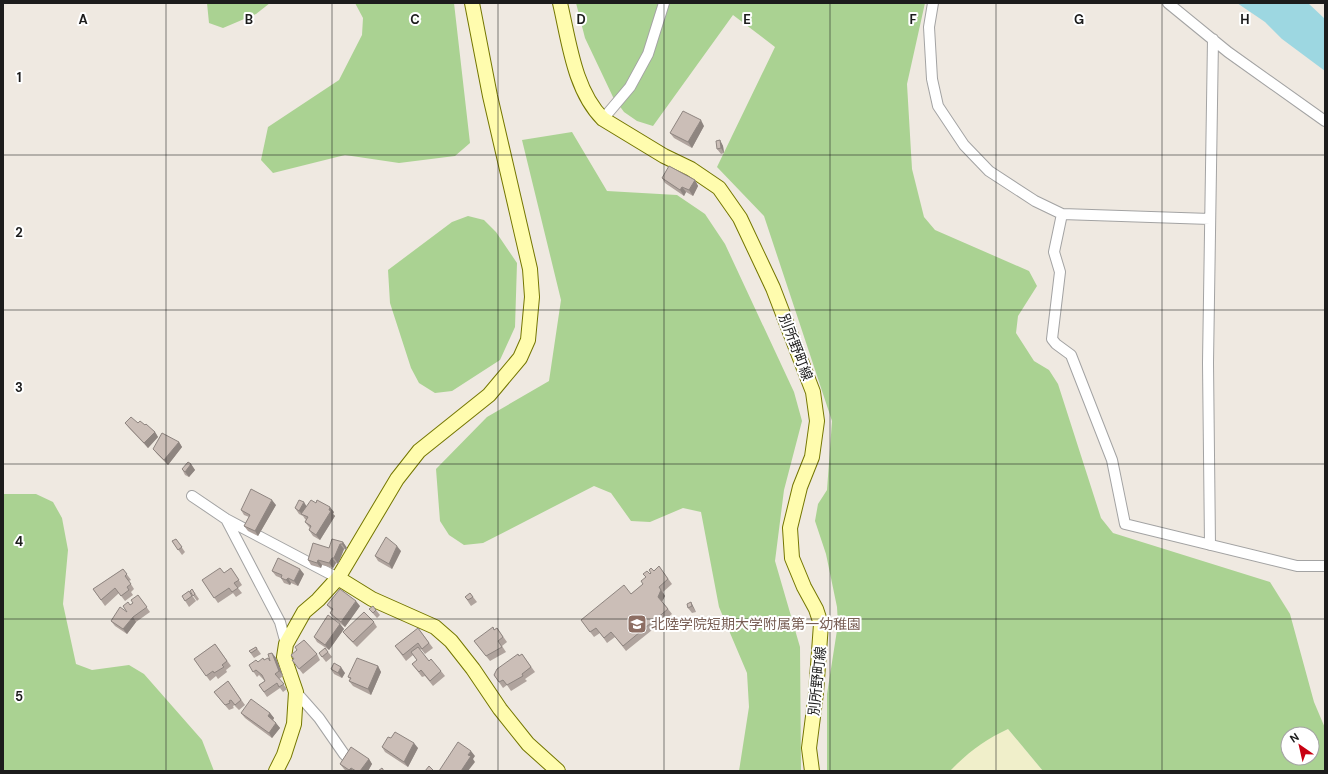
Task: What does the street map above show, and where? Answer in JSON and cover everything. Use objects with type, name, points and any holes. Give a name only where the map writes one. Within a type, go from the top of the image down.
[{"type":"street","points":[[276,771],[284,755],[294,724],[296,692],[284,657],[286,644],[304,612],[318,600],[338,578],[397,479],[419,451],[446,428],[489,396],[520,358],[528,340],[532,297],[530,269],[490,96],[472,3]]},
{"type":"street","name":"別所野町線","points":[[560,3],[574,61],[586,98],[603,119],[664,156],[691,169],[719,188],[740,218],[773,288],[813,392],[817,421],[812,457],[800,487],[790,528],[792,558],[816,609],[821,624],[817,686],[809,748],[812,771]]},
{"type":"street","points":[[603,119],[630,87],[648,54],[664,3]]},
{"type":"street","points":[[933,3],[930,27],[932,79],[938,106],[964,145],[989,171],[1035,201],[1062,214],[1210,220]]},
{"type":"street","points":[[1168,3],[1213,39],[1325,121]]},
{"type":"street","points":[[1210,545],[1208,363],[1213,39]]},
{"type":"street","points":[[1062,214],[1054,252],[1060,272],[1052,339],[1056,344],[1071,355],[1112,460],[1125,524],[1201,541],[1210,545],[1297,566],[1325,566]]},
{"type":"street","points":[[192,496],[226,519],[338,578],[372,599],[435,627],[450,640],[473,669],[500,709],[528,744],[558,771]]},
{"type":"street","points":[[226,519],[280,622],[286,644]]},
{"type":"street","points":[[296,692],[319,718],[344,754],[361,771]]},
{"type":"green space","points":[[207,3],[270,3],[256,14],[223,28],[209,23]]},
{"type":"green space","points":[[355,3],[454,3],[470,143],[455,156],[399,163],[345,155],[273,173],[261,160],[268,127],[339,80],[362,35],[363,18]]},
{"type":"green space","points":[[576,3],[925,3],[907,84],[912,169],[924,217],[935,230],[1029,271],[1037,286],[1018,316],[1016,333],[1034,361],[1049,370],[1058,384],[1101,518],[1113,533],[1270,582],[1290,614],[1314,702],[1325,728],[1325,771],[1043,771],[1008,729],[977,747],[950,771],[827,771],[827,694],[838,624],[837,607],[826,554],[815,521],[818,504],[827,490],[832,421],[764,216],[717,167],[775,47],[733,15],[653,126],[637,121],[624,112],[613,97],[585,38]]},
{"type":"green space","points":[[572,132],[607,191],[677,195],[705,214],[725,244],[794,392],[802,421],[784,490],[775,561],[800,647],[801,771],[739,771],[749,707],[747,673],[719,607],[701,512],[683,508],[650,522],[631,521],[611,493],[594,486],[483,543],[464,545],[449,535],[440,521],[436,469],[487,417],[549,381],[561,300],[522,140]]},
{"type":"green space","points":[[468,216],[484,220],[496,232],[517,263],[515,327],[500,360],[452,391],[435,393],[419,383],[411,368],[390,303],[388,270],[452,222]]},
{"type":"green space","points":[[3,494],[36,494],[53,502],[62,518],[68,550],[63,604],[76,664],[92,670],[129,665],[144,674],[202,740],[214,771],[3,771]]},
{"type":"green space","points":[[1008,729],[1043,771],[950,771],[964,755],[993,735]]},
{"type":"water","points":[[1237,3],[1308,3],[1325,19],[1325,71],[1282,39],[1265,22]]},
{"type":"building","points":[[683,111],[701,120],[688,142],[670,133]]},
{"type":"building","points":[[720,140],[721,148],[717,149],[716,141]]},
{"type":"building","points":[[669,166],[695,180],[689,190],[682,187],[680,190],[662,178]]},
{"type":"building","points":[[131,417],[138,423],[140,421],[145,425],[146,424],[155,432],[144,443],[125,423]]},
{"type":"building","points":[[162,433],[179,442],[164,460],[153,449]]},
{"type":"building","points":[[188,462],[191,464],[185,472],[182,469]]},
{"type":"building","points":[[251,489],[272,500],[255,531],[244,526],[250,515],[241,510]]},
{"type":"building","points":[[299,500],[304,502],[299,511],[295,508]]},
{"type":"building","points":[[311,500],[316,503],[317,500],[330,507],[329,510],[331,511],[316,535],[309,530],[311,526],[305,522],[308,517],[301,514]]},
{"type":"building","points":[[386,537],[397,546],[389,564],[375,556]]},
{"type":"building","points":[[176,539],[182,547],[178,550],[172,541]]},
{"type":"building","points":[[332,539],[343,542],[340,544],[334,558],[332,558],[329,563],[318,560],[317,563],[308,560],[313,543],[329,548]]},
{"type":"building","points":[[278,558],[300,569],[294,581],[288,578],[286,580],[281,578],[282,575],[272,571]]},
{"type":"building","points":[[659,566],[668,579],[659,587],[661,590],[658,597],[668,609],[623,646],[611,632],[604,638],[596,628],[590,632],[581,620],[624,585],[631,594],[643,584],[641,581],[646,577],[643,574],[647,571],[650,574],[651,573],[649,570],[651,568],[654,571]]},
{"type":"building","points":[[220,568],[224,573],[231,568],[239,580],[234,583],[238,588],[232,592],[229,588],[214,598],[202,580]]},
{"type":"building","points":[[123,569],[127,574],[125,576],[131,584],[127,587],[129,590],[121,596],[115,588],[101,600],[93,589]]},
{"type":"building","points":[[192,589],[195,594],[193,596],[190,591]]},
{"type":"building","points":[[340,589],[356,601],[341,622],[330,613],[333,609],[327,605]]},
{"type":"building","points":[[189,591],[192,596],[185,601],[182,596]]},
{"type":"building","points":[[470,593],[473,597],[468,600],[465,597]]},
{"type":"building","points":[[138,595],[147,607],[133,617],[123,629],[111,621],[120,607],[127,612],[123,606],[128,602],[130,605],[133,603],[131,600]]},
{"type":"building","points":[[691,602],[692,606],[688,608],[687,604]]},
{"type":"building","points":[[373,606],[376,610],[373,613],[369,609]]},
{"type":"building","points":[[364,612],[374,622],[353,642],[343,632]]},
{"type":"building","points":[[328,615],[340,624],[325,645],[314,637]]},
{"type":"building","points":[[695,621],[699,621],[699,624],[696,625]]},
{"type":"building","points":[[493,627],[494,630],[497,628],[503,637],[498,641],[502,647],[486,656],[474,641]]},
{"type":"building","points":[[418,628],[429,643],[422,649],[418,643],[403,655],[395,646]]},
{"type":"building","points":[[304,640],[317,654],[299,669],[292,660],[294,659],[291,655],[297,650],[295,647]]},
{"type":"building","points":[[215,644],[227,661],[222,665],[224,667],[214,673],[213,671],[206,676],[194,659]]},
{"type":"building","points":[[256,647],[257,649],[251,653],[249,651]]},
{"type":"building","points":[[418,647],[429,661],[431,659],[441,671],[430,681],[421,670],[419,672],[412,664],[417,660],[411,652]]},
{"type":"building","points":[[325,648],[328,652],[322,657],[319,653]]},
{"type":"building","points":[[272,653],[279,671],[275,674],[284,684],[279,687],[277,683],[264,692],[259,685],[265,681],[262,675],[256,670],[253,672],[249,665],[256,660],[258,662],[263,658],[264,660],[268,658],[270,661],[268,654]]},
{"type":"building","points":[[518,654],[519,656],[522,654],[531,667],[522,674],[523,676],[507,685],[503,680],[499,682],[494,675],[497,669]]},
{"type":"building","points":[[357,658],[378,666],[368,689],[349,681],[351,678],[348,677]]},
{"type":"building","points":[[334,663],[341,667],[338,673],[331,669]]},
{"type":"building","points":[[228,681],[241,700],[235,705],[231,700],[229,701],[230,703],[225,705],[214,692]]},
{"type":"building","points":[[251,699],[270,713],[268,716],[276,723],[269,733],[241,713]]},
{"type":"building","points":[[395,732],[414,743],[404,762],[382,747],[388,737],[391,738]]},
{"type":"building","points":[[458,742],[471,751],[468,755],[471,756],[461,771],[439,771]]},
{"type":"building","points":[[351,747],[369,759],[360,771],[356,771],[351,768],[349,770],[340,764]]},
{"type":"building","points":[[429,766],[433,770],[425,771]]},
{"type":"place","name":"北陸学院短期大学附属第一幼稚園","points":[[637,624]]}]
